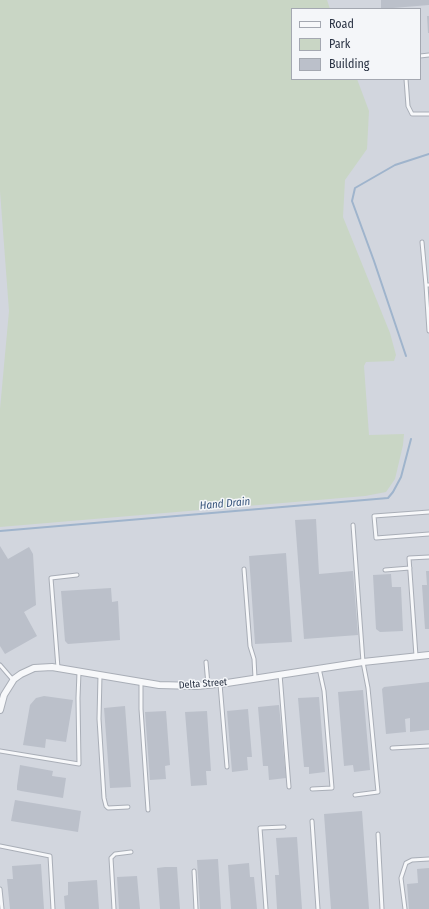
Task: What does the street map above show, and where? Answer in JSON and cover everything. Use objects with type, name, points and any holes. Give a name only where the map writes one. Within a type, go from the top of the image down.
[{"type":"street","name":"Delta Street","points":[[0,710],[2,693],[13,680],[21,674],[34,668],[58,668],[141,682],[176,686],[208,685],[363,662],[429,655]]},
{"type":"lane","points":[[406,80],[408,106],[412,114],[429,114]]},
{"type":"lane","points":[[422,242],[427,285],[429,332]]},
{"type":"lane","points":[[429,512],[374,516],[376,538],[429,534]]},
{"type":"lane","points":[[353,525],[363,662],[368,688],[378,792],[355,795]]},
{"type":"lane","points":[[416,656],[409,558],[429,557]]},
{"type":"lane","points":[[385,570],[410,568]]},
{"type":"lane","points":[[244,569],[250,646],[254,659],[255,678]]},
{"type":"lane","points":[[58,668],[51,578],[78,575]]},
{"type":"lane","points":[[206,662],[208,685]]},
{"type":"lane","points":[[0,665],[13,680]]},
{"type":"lane","points":[[312,789],[332,788],[324,691],[319,668]]},
{"type":"lane","points":[[0,751],[79,764],[79,672]]},
{"type":"lane","points":[[280,674],[289,788]]},
{"type":"lane","points":[[100,675],[99,719],[104,798],[108,808],[128,807]]},
{"type":"lane","points":[[141,682],[141,709],[148,810]]},
{"type":"lane","points":[[220,684],[226,767]]},
{"type":"lane","points":[[392,748],[429,746]]},
{"type":"lane","points":[[312,821],[318,909]]},
{"type":"lane","points":[[266,909],[260,828],[284,827]]},
{"type":"lane","points":[[378,834],[382,909]]},
{"type":"lane","points":[[0,846],[50,856],[53,909]]},
{"type":"lane","points":[[114,909],[111,858],[115,854],[131,852]]},
{"type":"lane","points":[[405,909],[402,878],[404,867],[409,861],[429,859]]},
{"type":"lane","points":[[194,871],[196,909]]},
{"type":"lane","points":[[0,889],[2,909]]},
{"type":"shaded area","points":[[0,0],[429,0],[429,909],[0,909]]},
{"type":"green space","points":[[0,0],[327,0],[330,8],[291,8],[291,80],[357,80],[369,111],[367,149],[345,180],[343,217],[390,333],[396,355],[394,361],[366,362],[364,366],[369,435],[404,434],[395,479],[386,492],[365,496],[0,527],[0,409],[9,311],[0,191]]},
{"type":"building","points":[[381,0],[429,0],[429,5],[381,8]]},
{"type":"building","points":[[427,16],[429,16],[429,33],[428,33]]},
{"type":"building","points":[[316,519],[319,574],[353,571],[358,635],[304,639],[295,520]]},
{"type":"building","points":[[0,546],[8,559],[29,547],[33,554],[36,605],[24,612],[37,636],[5,654],[0,646]]},
{"type":"building","points":[[286,553],[292,642],[255,644],[249,556]]},
{"type":"building","points":[[426,571],[429,571],[429,629],[425,629],[422,585],[427,585]]},
{"type":"building","points":[[391,574],[392,587],[401,587],[403,631],[380,632],[376,629],[373,575]]},
{"type":"building","points":[[111,588],[112,602],[118,601],[120,640],[68,644],[65,641],[61,591]]},
{"type":"building","points":[[429,682],[429,730],[410,732],[410,718],[405,719],[406,732],[386,734],[382,689],[384,687]]},
{"type":"building","points":[[363,690],[370,770],[354,772],[353,765],[344,766],[338,692]]},
{"type":"building","points":[[44,696],[73,700],[66,742],[46,739],[45,748],[23,745],[30,705],[36,698]]},
{"type":"building","points":[[319,697],[325,772],[309,774],[309,767],[304,767],[298,698]]},
{"type":"building","points":[[279,705],[286,778],[269,780],[268,766],[263,766],[258,707]]},
{"type":"building","points":[[125,706],[131,787],[110,788],[104,708]]},
{"type":"building","points":[[248,709],[252,757],[247,757],[248,770],[232,772],[227,711]]},
{"type":"building","points":[[166,711],[170,765],[165,766],[166,779],[150,780],[145,712]]},
{"type":"building","points":[[207,711],[211,771],[206,771],[207,785],[191,786],[185,712]]},
{"type":"building","points":[[20,765],[53,771],[52,776],[66,778],[63,798],[17,790]]},
{"type":"building","points":[[15,800],[81,811],[78,832],[11,821]]},
{"type":"building","points":[[362,811],[369,909],[331,909],[324,814]]},
{"type":"building","points":[[297,837],[302,909],[277,909],[275,875],[279,875],[276,838]]},
{"type":"building","points":[[218,859],[221,909],[200,909],[197,860]]},
{"type":"building","points":[[249,863],[250,877],[254,877],[257,909],[231,909],[228,865]]},
{"type":"building","points":[[41,864],[44,909],[10,909],[7,879],[13,879],[12,866]]},
{"type":"building","points":[[177,867],[180,909],[160,909],[157,868]]},
{"type":"building","points":[[429,868],[429,909],[409,909],[407,884],[418,883],[417,869]]},
{"type":"building","points":[[137,876],[140,909],[119,909],[117,877]]},
{"type":"building","points":[[97,880],[99,909],[65,909],[64,896],[68,895],[68,882]]},
{"type":"waterway","name":"Hand Drain","points":[[406,356],[352,201],[355,188],[395,165],[429,154]]},
{"type":"waterway","name":"Hand Drain","points":[[0,531],[388,498],[401,477],[411,439]]}]
